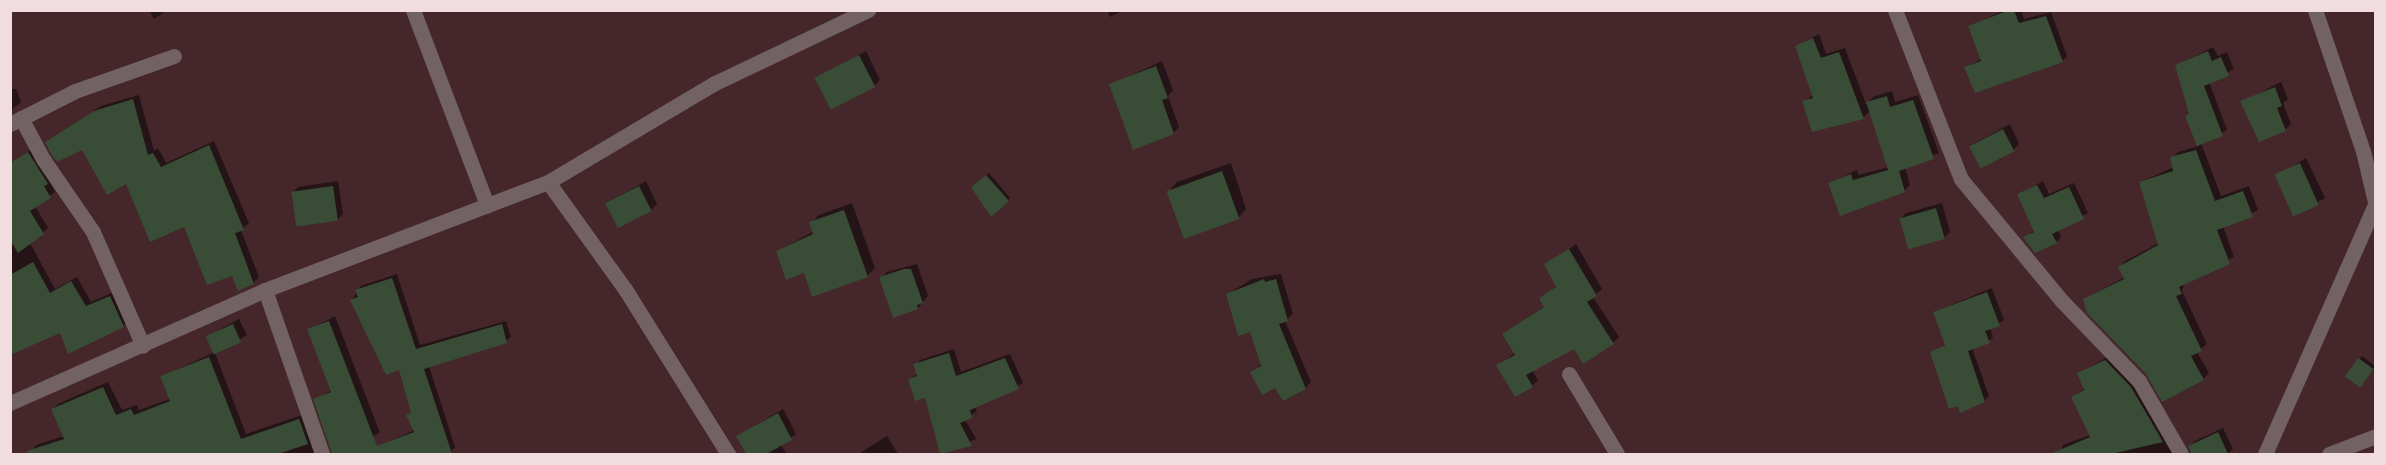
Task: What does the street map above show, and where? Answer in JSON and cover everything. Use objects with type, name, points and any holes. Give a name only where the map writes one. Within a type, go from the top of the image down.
[{"type":"street","points":[[413,10],[487,206]]},
{"type":"street","points":[[10,403],[265,290],[548,182],[715,83],[868,10]]},
{"type":"street","points":[[1894,10],[1961,179],[2068,308],[2139,381],[2181,454]]},
{"type":"street","points":[[2265,454],[2375,202],[2362,151],[2315,10]]},
{"type":"street","points":[[143,346],[93,232],[16,121],[75,91],[174,56]]},
{"type":"street","points":[[548,182],[625,289],[728,454]]},
{"type":"street","points":[[265,290],[322,454]]},
{"type":"street","points":[[1569,374],[1617,454]]},
{"type":"street","points":[[2329,454],[2376,436]]},
{"type":"building","points":[[2014,10],[2019,23],[2046,16],[2063,62],[1975,93],[1964,67],[1981,61],[1968,26]]},
{"type":"building","points":[[1813,38],[1821,58],[1839,52],[1864,119],[1812,132],[1802,101],[1813,98],[1795,46]]},
{"type":"building","points":[[2208,51],[2212,61],[2221,57],[2229,76],[2204,86],[2223,136],[2197,146],[2185,116],[2189,114],[2175,65]]},
{"type":"building","points":[[859,55],[875,87],[831,110],[814,78]]},
{"type":"building","points":[[1156,66],[1168,98],[1162,100],[1174,134],[1133,150],[1109,84]]},
{"type":"building","points":[[2275,87],[2282,106],[2277,108],[2286,131],[2259,142],[2240,101]]},
{"type":"building","points":[[1887,96],[1890,107],[1913,100],[1934,159],[1899,171],[1905,192],[1840,216],[1828,183],[1851,174],[1853,180],[1888,170],[1866,102]]},
{"type":"building","points":[[133,99],[148,155],[153,153],[161,167],[209,145],[244,230],[235,233],[254,284],[238,291],[232,276],[207,285],[184,227],[150,242],[126,184],[107,195],[82,150],[57,162],[51,154],[45,142],[94,111]]},
{"type":"building","points":[[2003,129],[2014,151],[1980,169],[1969,146]]},
{"type":"building","points":[[2196,150],[2215,201],[2243,191],[2253,217],[2217,230],[2230,264],[2179,287],[2182,294],[2176,296],[2202,351],[2191,356],[2204,380],[2162,402],[2146,374],[2087,313],[2083,299],[2124,279],[2118,267],[2158,245],[2139,182],[2173,171],[2170,157]]},
{"type":"building","points":[[28,152],[48,184],[44,186],[51,198],[30,211],[44,234],[18,253],[10,240],[10,163]]},
{"type":"building","points":[[2300,163],[2319,205],[2293,216],[2274,174]]},
{"type":"building","points":[[1222,171],[1239,219],[1184,239],[1167,191]]},
{"type":"building","points":[[986,175],[1009,201],[991,217],[971,187]]},
{"type":"building","points":[[2037,185],[2044,198],[2069,187],[2084,219],[2052,234],[2057,243],[2035,253],[2023,237],[2034,232],[2017,194]]},
{"type":"building","points":[[333,186],[338,221],[296,227],[291,192]]},
{"type":"building","points":[[639,186],[652,211],[618,228],[605,203]]},
{"type":"building","points":[[1936,208],[1945,239],[1908,249],[1899,218]]},
{"type":"building","points":[[844,210],[868,277],[812,297],[804,273],[786,280],[776,251],[813,234],[809,222]]},
{"type":"building","points":[[1569,249],[1597,296],[1587,302],[1614,344],[1583,364],[1574,349],[1526,375],[1533,387],[1515,397],[1496,365],[1515,355],[1502,334],[1544,307],[1539,298],[1556,287],[1544,264]]},
{"type":"building","points":[[33,262],[50,293],[71,281],[86,306],[110,296],[124,327],[68,354],[60,333],[10,355],[10,275]]},
{"type":"building","points":[[911,269],[923,303],[917,305],[918,309],[893,318],[879,277]]},
{"type":"building","points":[[392,278],[416,349],[502,324],[507,343],[424,369],[452,454],[332,454],[313,399],[331,392],[307,329],[329,321],[377,446],[414,432],[406,415],[411,413],[399,370],[386,375],[350,300],[358,297],[355,290]]},
{"type":"building","points":[[1264,279],[1265,282],[1276,279],[1288,321],[1279,324],[1306,389],[1283,401],[1275,388],[1262,395],[1250,372],[1261,366],[1250,332],[1238,336],[1226,294]]},
{"type":"building","points":[[1987,292],[2000,326],[1985,331],[1990,343],[1968,351],[1985,402],[1960,413],[1958,406],[1949,409],[1930,352],[1945,345],[1933,312]]},
{"type":"building","points":[[233,324],[241,342],[214,354],[206,336]]},
{"type":"building","points":[[949,353],[956,376],[1005,358],[1019,389],[970,410],[972,418],[960,423],[972,446],[940,454],[925,398],[915,401],[908,379],[917,376],[913,364]]},
{"type":"building","points":[[209,357],[241,439],[299,419],[308,444],[278,454],[28,454],[27,451],[64,439],[51,409],[103,387],[116,415],[131,409],[134,415],[170,401],[160,376]]},
{"type":"building","points":[[2358,358],[2374,369],[2360,388],[2345,377]]},
{"type":"building","points":[[2105,360],[2131,387],[2163,442],[2111,454],[2050,454],[2090,437],[2071,397],[2084,390],[2077,373]]},
{"type":"building","points":[[778,413],[792,440],[766,454],[746,454],[736,436]]},
{"type":"building","points":[[2218,432],[2228,454],[2191,454],[2188,446]]}]
